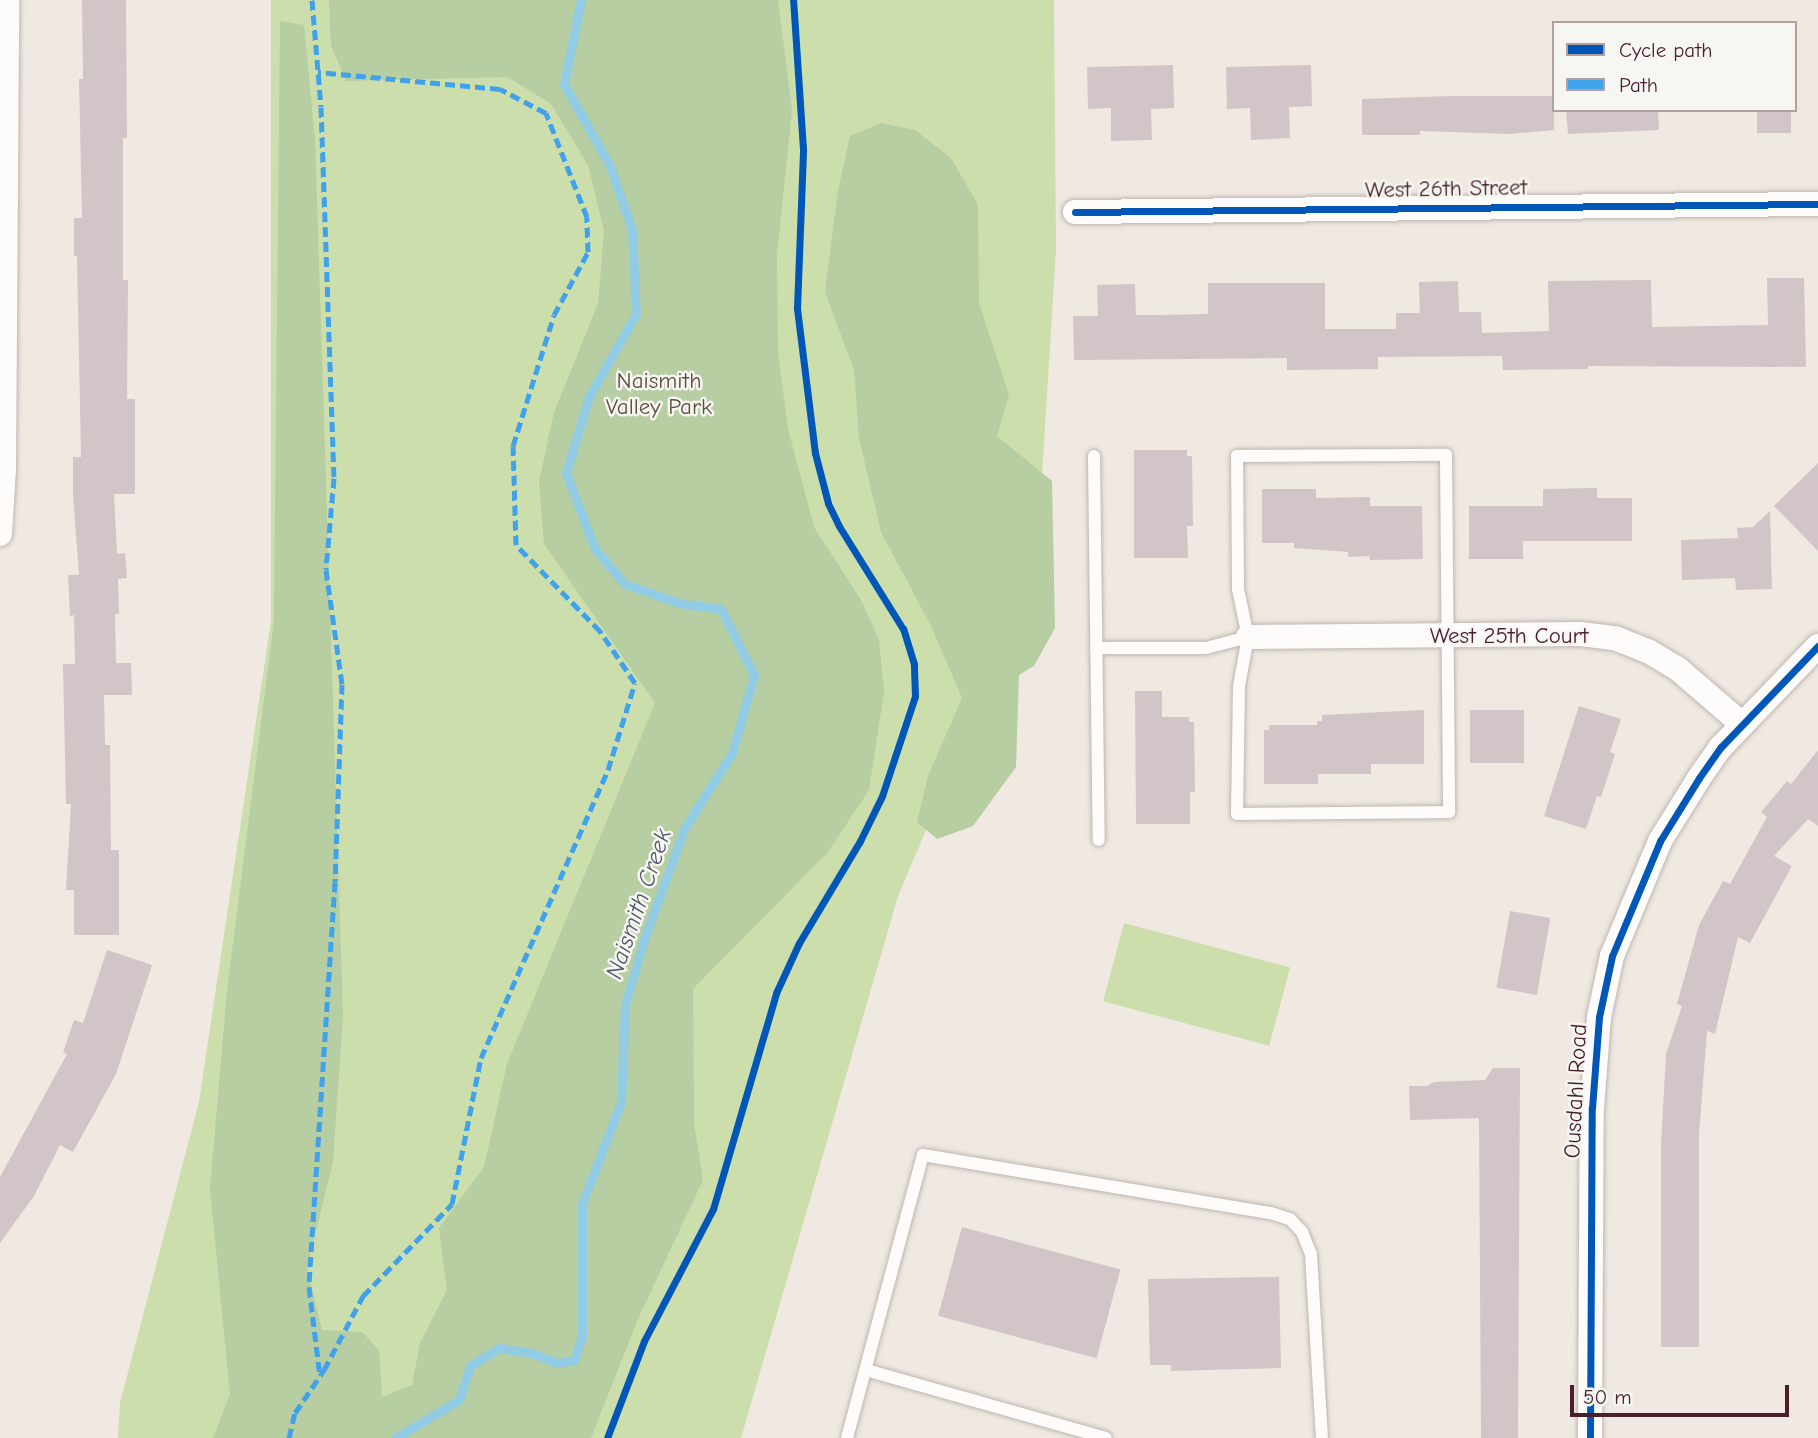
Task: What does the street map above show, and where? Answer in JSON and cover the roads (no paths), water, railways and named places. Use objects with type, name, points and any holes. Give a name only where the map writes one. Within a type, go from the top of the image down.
[{"type":"street","points":[[0,534],[5,469],[7,0]]},
{"type":"street","name":"West 26th Street","points":[[1075,212],[1818,204]]},
{"type":"street","name":"West 25th Court","points":[[1248,637],[1580,634],[1615,638],[1648,651],[1678,668],[1742,724]]},
{"type":"street","name":"Ousdahl Road","points":[[1590,1438],[1592,1108],[1599,1017],[1612,956],[1660,841],[1721,747],[1818,646]]},
{"type":"lane","points":[[1094,456],[1098,840]]},
{"type":"lane","points":[[1237,456],[1446,456],[1449,812],[1237,814],[1239,685],[1248,637],[1238,589],[1237,456]]},
{"type":"lane","points":[[1096,648],[1206,648],[1248,637]]},
{"type":"lane","points":[[847,1438],[923,1155],[1271,1213],[1290,1219],[1302,1232],[1311,1254],[1322,1438]]},
{"type":"lane","points":[[866,1370],[1106,1438]]},
{"type":"waterway","name":"Naismith Creek","points":[[395,1438],[459,1400],[470,1366],[499,1348],[532,1353],[557,1363],[574,1360],[582,1336],[582,1204],[621,1102],[625,1004],[646,934],[684,829],[732,753],[754,675],[721,609],[679,603],[625,584],[595,549],[566,473],[589,396],[636,314],[632,230],[610,166],[564,84],[581,0]]},
{"type":"park label","name":"Naismith Valley Park","points":[[659,394]]}]
